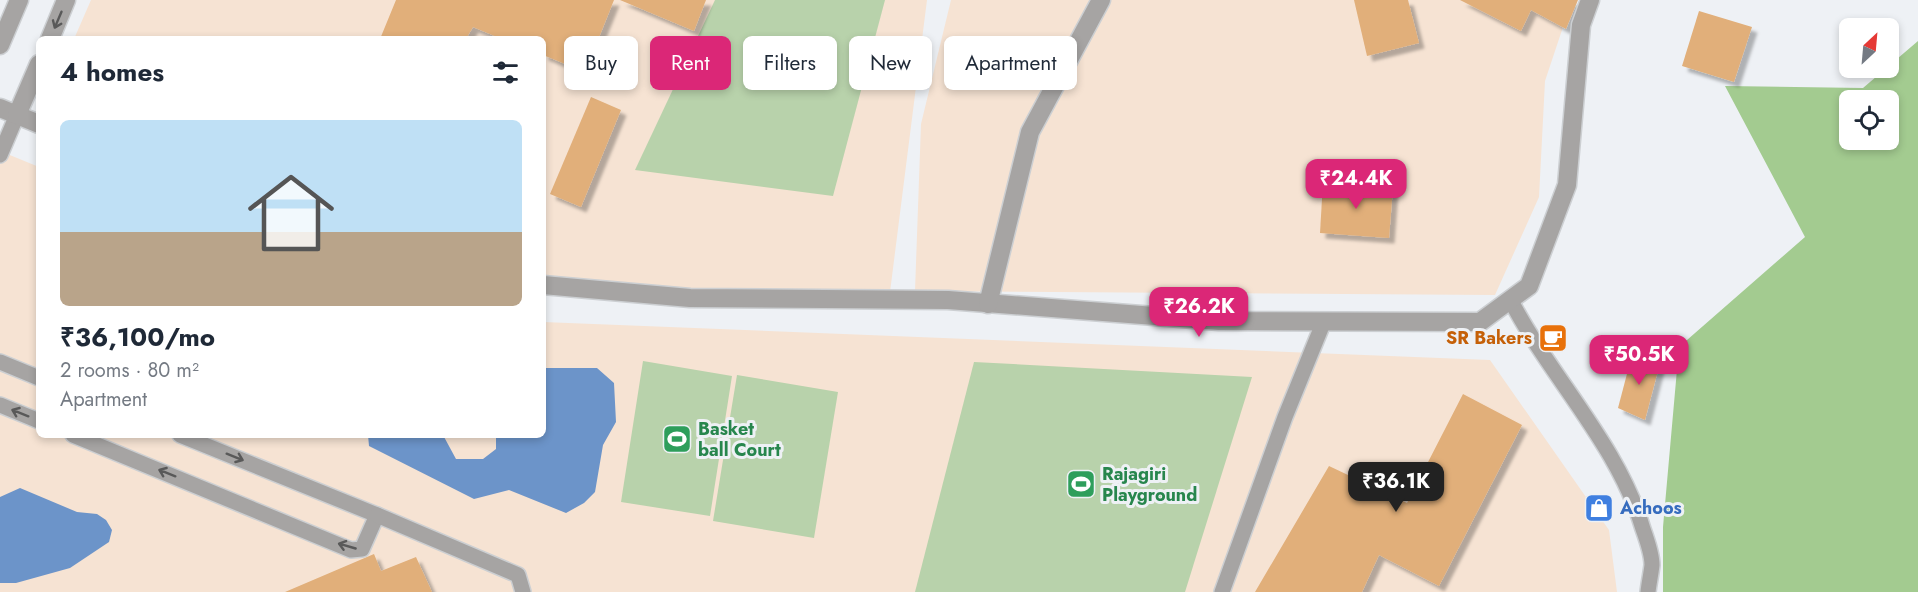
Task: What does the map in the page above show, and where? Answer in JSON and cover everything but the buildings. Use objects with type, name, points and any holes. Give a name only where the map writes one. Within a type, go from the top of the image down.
[{"type":"street","points":[[0,45],[19,0]]},
{"type":"street","points":[[51,36],[66,0]]},
{"type":"street","points":[[988,304],[1030,132],[1101,0]]},
{"type":"street","points":[[546,285],[690,298],[948,300],[1219,321],[1480,322],[1528,286],[1567,185],[1581,25],[1590,0]]},
{"type":"street","points":[[17,115],[36,71]]},
{"type":"street","points":[[0,108],[36,123]]},
{"type":"lane","points":[[0,155],[17,115]]},
{"type":"lane","points":[[1510,299],[1525,328],[1547,357],[1603,444],[1635,502],[1652,563],[1648,592]]},
{"type":"lane","points":[[1222,592],[1285,417],[1324,321]]},
{"type":"lane","points":[[0,362],[36,377]]},
{"type":"lane","points":[[0,405],[36,420]]},
{"type":"lane","points":[[80,438],[351,550],[363,549],[377,515]]},
{"type":"lane","points":[[187,438],[518,575],[523,592]]},
{"type":"shaded area","points":[[91,0],[927,0],[922,36],[849,36],[849,90],[916,90],[889,300],[546,283],[546,36],[75,36]]},
{"type":"shaded area","points":[[951,0],[1572,0],[1545,81],[1539,197],[1495,295],[915,291],[921,124],[929,90],[932,90],[932,79]]},
{"type":"shaded area","points":[[0,151],[36,166],[36,438],[546,438],[546,322],[1490,360],[1609,530],[1617,592],[0,592]]},
{"type":"green space","points":[[715,0],[885,0],[875,36],[849,36],[849,90],[861,90],[833,196],[635,170],[673,90],[731,90],[731,36],[698,36]]},
{"type":"green space","points":[[1918,41],[1918,592],[1663,592],[1663,527],[1679,347],[1805,237],[1725,86],[1863,88],[1875,78],[1899,78],[1899,57]]},
{"type":"green space","name":"Basket ball Court","points":[[643,361],[732,376],[710,516],[621,502]]},
{"type":"green space","name":"Rajagiri Playground","points":[[974,362],[1252,377],[1185,592],[915,592]]},
{"type":"green space","points":[[737,375],[838,392],[814,538],[713,521]]},
{"type":"water","points":[[546,368],[597,368],[614,383],[616,422],[603,445],[595,492],[584,503],[566,513],[509,490],[474,499],[369,446],[368,438],[445,438],[456,459],[483,459],[496,449],[496,438],[546,438]]},
{"type":"water","points":[[20,488],[77,512],[97,514],[106,520],[112,530],[109,542],[70,568],[16,583],[0,583],[0,497]]},
{"type":"place","name":"SR Bakers","points":[[1553,338]]},
{"type":"place","name":"Basket ball Court","points":[[677,439]]},
{"type":"place","name":"Rajagiri Playground","points":[[1081,484]]},
{"type":"place","name":"Achoos","points":[[1599,508]]}]
